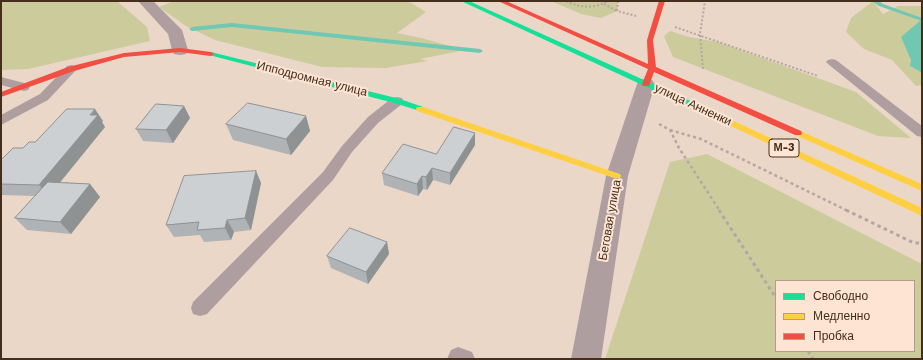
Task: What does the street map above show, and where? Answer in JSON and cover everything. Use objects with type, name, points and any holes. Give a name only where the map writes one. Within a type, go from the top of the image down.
[{"type":"main road","name":"улица Анненки","points":[[464,1],[922,188]]},
{"type":"main road","name":"улица Анненки","points":[[500,1],[922,212]]},
{"type":"main road","points":[[649,76],[650,40],[662,1]]},
{"type":"main road","name":"Ипподромная улица","points":[[1,95],[71,69],[124,55],[180,50],[217,55],[397,101],[617,176]]},
{"type":"street","points":[[145,1],[176,33],[180,50]]},
{"type":"street","name":"Беговая улица","points":[[586,359],[617,176],[649,76]]},
{"type":"lane","points":[[832,62],[922,133]]},
{"type":"lane","points":[[1,121],[44,97],[71,69]]},
{"type":"lane","points":[[1,81],[24,87]]},
{"type":"lane","points":[[200,308],[328,176],[348,149],[373,120],[397,101]]},
{"type":"lane","points":[[457,359],[458,357],[465,359]]},
{"type":"path","points":[[566,1],[587,6],[604,4],[608,1]]},
{"type":"path","points":[[604,4],[617,11]]},
{"type":"path","points":[[700,34],[823,78]]},
{"type":"path","points":[[638,111],[670,130],[701,139],[914,243],[922,243]]},
{"type":"path","points":[[670,130],[679,148],[775,296]]},
{"type":"green space","points":[[1,1],[117,1],[147,27],[150,41],[28,69],[1,70]]},
{"type":"green space","points":[[174,1],[408,1],[426,12],[397,33],[465,50],[420,59],[428,61],[385,68],[322,67],[215,40],[186,26],[159,7]]},
{"type":"green space","points":[[551,1],[618,1],[617,11],[601,18],[581,14]]},
{"type":"green space","points":[[873,1],[883,14],[898,6],[922,6],[922,19],[914,26],[911,67],[922,73],[922,85],[916,86],[892,60],[864,49],[846,32],[851,18]]},
{"type":"green space","points":[[670,31],[689,37],[718,42],[856,92],[911,138],[878,136],[673,57],[664,36]]},
{"type":"green space","points":[[707,154],[922,264],[922,359],[605,359],[670,162]]},
{"type":"water","points":[[922,19],[922,73],[910,66],[911,60],[901,37]]},
{"type":"building","points":[[248,103],[306,116],[286,139],[226,124]]},
{"type":"building","points":[[156,104],[184,106],[166,130],[136,129]]},
{"type":"building","points":[[67,109],[95,109],[90,115],[98,115],[39,185],[1,184],[1,160],[13,148],[23,148],[29,142],[35,142]]},
{"type":"building","points":[[454,127],[475,133],[450,173],[432,168],[426,177],[422,176],[417,184],[382,173],[403,144],[436,154]]},
{"type":"building","points":[[256,171],[245,218],[227,220],[225,228],[197,230],[199,222],[166,225],[184,176]]},
{"type":"building","points":[[48,182],[90,184],[60,222],[15,218]]},
{"type":"building","points":[[350,228],[387,242],[366,272],[327,256]]},
{"type":"waterway","points":[[875,1],[881,5],[921,20]]},
{"type":"waterway","points":[[192,29],[232,25],[480,51]]},
{"type":"traffic: fast","points":[[464,1],[723,119]]},
{"type":"traffic: fast","points":[[211,54],[397,101],[420,109]]},
{"type":"traffic: slow","points":[[420,109],[617,176]]},
{"type":"traffic: slow","points":[[723,119],[922,212]]},
{"type":"traffic: slow","points":[[798,133],[922,188]]},
{"type":"traffic: jam","points":[[501,1],[798,133]]},
{"type":"traffic: jam","points":[[646,84],[652,67],[650,40],[662,1]]},
{"type":"traffic: jam","points":[[1,95],[71,69],[124,55],[180,50],[211,54]]}]
